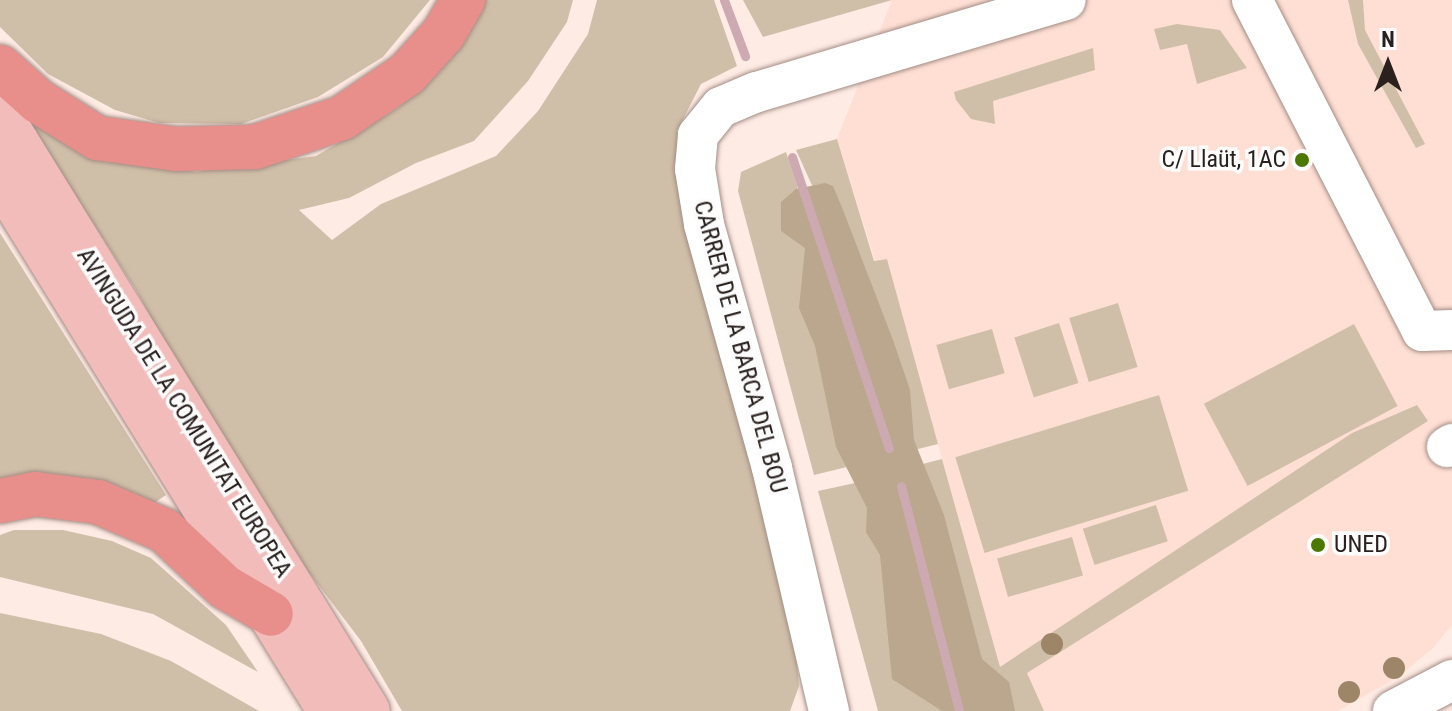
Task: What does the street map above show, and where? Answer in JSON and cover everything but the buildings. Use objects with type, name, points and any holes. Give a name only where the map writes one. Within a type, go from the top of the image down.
[{"type":"highway","points":[[0,67],[38,101],[97,138],[176,149],[255,147],[342,118],[407,74],[444,33],[463,0]]},
{"type":"highway","points":[[0,501],[35,494],[98,502],[164,530],[225,587],[271,614]]},
{"type":"main road","name":"AVINGUDA DE LA COMUNITAT EUROPEA","points":[[0,115],[368,711]]},
{"type":"main road","points":[[0,178],[330,711]]},
{"type":"street","name":"CARRER DE LA BARCA DEL BOU","points":[[829,711],[788,530],[704,224],[695,169],[698,135],[721,107],[757,92],[1066,0]]},
{"type":"street","points":[[1252,0],[1422,331],[1452,330],[1276,0]]},
{"type":"street","points":[[1393,711],[1449,678]]},
{"type":"shaded area","points":[[0,0],[430,0],[383,57],[318,97],[241,124],[159,123],[115,110],[48,74],[0,27]]},
{"type":"shaded area","points":[[484,0],[573,0],[567,22],[528,81],[474,141],[416,163],[349,198],[299,210],[332,240],[381,204],[496,156],[538,111],[588,34],[597,0],[714,0],[737,66],[701,84],[677,131],[792,606],[799,686],[790,711],[402,711],[361,641],[279,533],[201,410],[136,290],[35,133],[29,114],[146,163],[196,172],[316,156],[398,108],[464,40]]},
{"type":"shaded area","points":[[743,0],[892,0],[763,37]]},
{"type":"shaded area","points":[[892,0],[1452,0],[1452,625],[1432,649],[1398,677],[1338,711],[1044,711],[1018,657],[1000,668],[887,259],[875,261],[837,139]]},
{"type":"shaded area","points":[[1348,0],[1363,0],[1365,30],[1425,144],[1416,148],[1358,44]]},
{"type":"shaded area","points":[[1177,24],[1220,30],[1247,68],[1197,84],[1187,44],[1160,50],[1154,29]]},
{"type":"shaded area","points":[[1093,48],[1095,70],[993,101],[995,124],[971,119],[956,100],[954,92]]},
{"type":"shaded area","points":[[837,139],[874,261],[887,259],[938,444],[906,452],[840,247],[796,150]]},
{"type":"shaded area","points":[[786,152],[797,185],[813,308],[851,466],[814,475],[738,191],[741,172]]},
{"type":"shaded area","points":[[825,183],[833,186],[843,210],[910,390],[914,440],[944,515],[982,659],[1009,682],[1015,711],[942,711],[892,679],[880,555],[866,532],[867,508],[836,447],[815,346],[799,308],[805,248],[781,231],[781,202],[796,189]]},
{"type":"shaded area","points":[[0,233],[166,495],[151,505],[0,487]]},
{"type":"shaded area","points":[[1118,303],[1138,367],[1089,382],[1069,318]]},
{"type":"shaded area","points":[[1059,323],[1078,383],[1034,397],[1014,338]]},
{"type":"shaded area","points":[[1354,324],[1398,406],[1248,486],[1204,404]]},
{"type":"shaded area","points":[[992,329],[1005,373],[949,389],[936,345]]},
{"type":"shaded area","points":[[1159,395],[1188,491],[985,553],[955,457]]},
{"type":"shaded area","points":[[1417,405],[1428,421],[1027,673],[1044,711],[1010,711],[978,662],[911,467],[942,459],[1000,667],[1352,433]]},
{"type":"shaded area","points":[[869,480],[943,711],[878,711],[818,491]]},
{"type":"shaded area","points":[[1156,505],[1168,541],[1095,565],[1083,529]]},
{"type":"shaded area","points":[[14,530],[63,530],[112,541],[151,558],[226,625],[258,672],[153,614],[0,577],[0,535]]},
{"type":"shaded area","points":[[1072,537],[1083,575],[1008,597],[997,558]]},
{"type":"shaded area","points":[[0,613],[101,634],[171,661],[259,711],[0,711]]},
{"type":"waterway","points":[[724,0],[745,56]]},
{"type":"waterway","points":[[792,157],[889,448]]},
{"type":"waterway","points":[[901,486],[959,711]]},
{"type":"place","name":"C/ Llaüt, 1AC","points":[[1302,160]]},
{"type":"place","name":"UNED","points":[[1318,545]]}]
